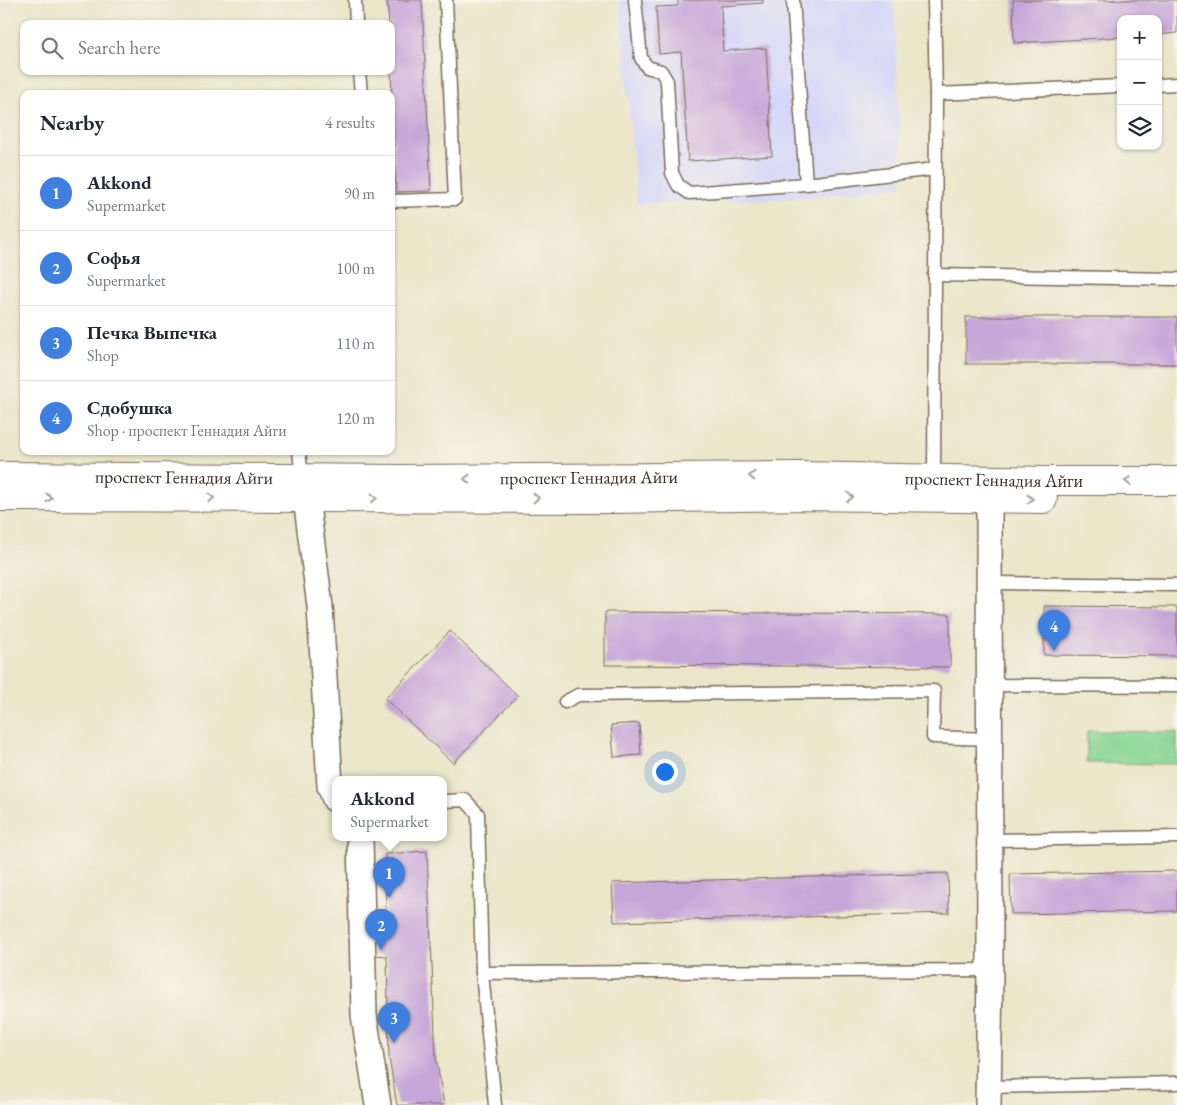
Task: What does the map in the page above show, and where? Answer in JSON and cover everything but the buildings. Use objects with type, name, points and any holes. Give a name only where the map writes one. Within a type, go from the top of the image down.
[{"type":"main road","name":"проспект Геннадия Айги","points":[[0,476],[609,499],[801,496],[1177,500]]},
{"type":"main road","name":"проспект Геннадия Айги","points":[[0,497],[800,476],[1177,482]]},
{"type":"street","points":[[304,488],[320,606],[330,786],[332,791]]},
{"type":"street","points":[[988,1096],[990,970],[989,499]]},
{"type":"street","points":[[360,841],[364,1015],[378,1105]]},
{"type":"lane","points":[[355,0],[356,20]]},
{"type":"lane","points":[[395,201],[455,199],[446,0]]},
{"type":"lane","points":[[635,0],[641,58],[646,67],[661,71],[667,81],[672,173],[678,185],[689,192],[806,184],[935,168]]},
{"type":"lane","points":[[792,0],[806,184]]},
{"type":"lane","points":[[934,0],[936,94],[934,478]]},
{"type":"lane","points":[[360,75],[361,90]]},
{"type":"lane","points":[[1162,85],[1177,84]]},
{"type":"lane","points":[[936,94],[1117,86]]},
{"type":"lane","points":[[934,276],[1177,279]]},
{"type":"lane","points":[[299,455],[304,488]]},
{"type":"lane","points":[[989,583],[1177,585]]},
{"type":"lane","points":[[990,685],[1177,686]]},
{"type":"lane","points":[[565,702],[578,695],[934,691],[933,737],[990,739]]},
{"type":"lane","points":[[447,801],[465,800],[478,814],[482,973],[495,1105]]},
{"type":"lane","points":[[990,840],[1177,837]]},
{"type":"lane","points":[[482,973],[990,970]]},
{"type":"lane","points":[[988,1096],[1177,1083]]},
{"type":"shaded area","points":[[620,0],[894,0],[902,186],[800,198],[637,204]]},
{"type":"green space","points":[[1087,731],[1177,732],[1177,764],[1087,763]]},
{"type":"place","name":"Сдобушка","points":[[1054,651]]},
{"type":"place","name":"Akkond","points":[[389,898]]},
{"type":"place","name":"Софья","points":[[381,950]]},
{"type":"place","name":"Печка Выпечка","points":[[394,1043]]}]
